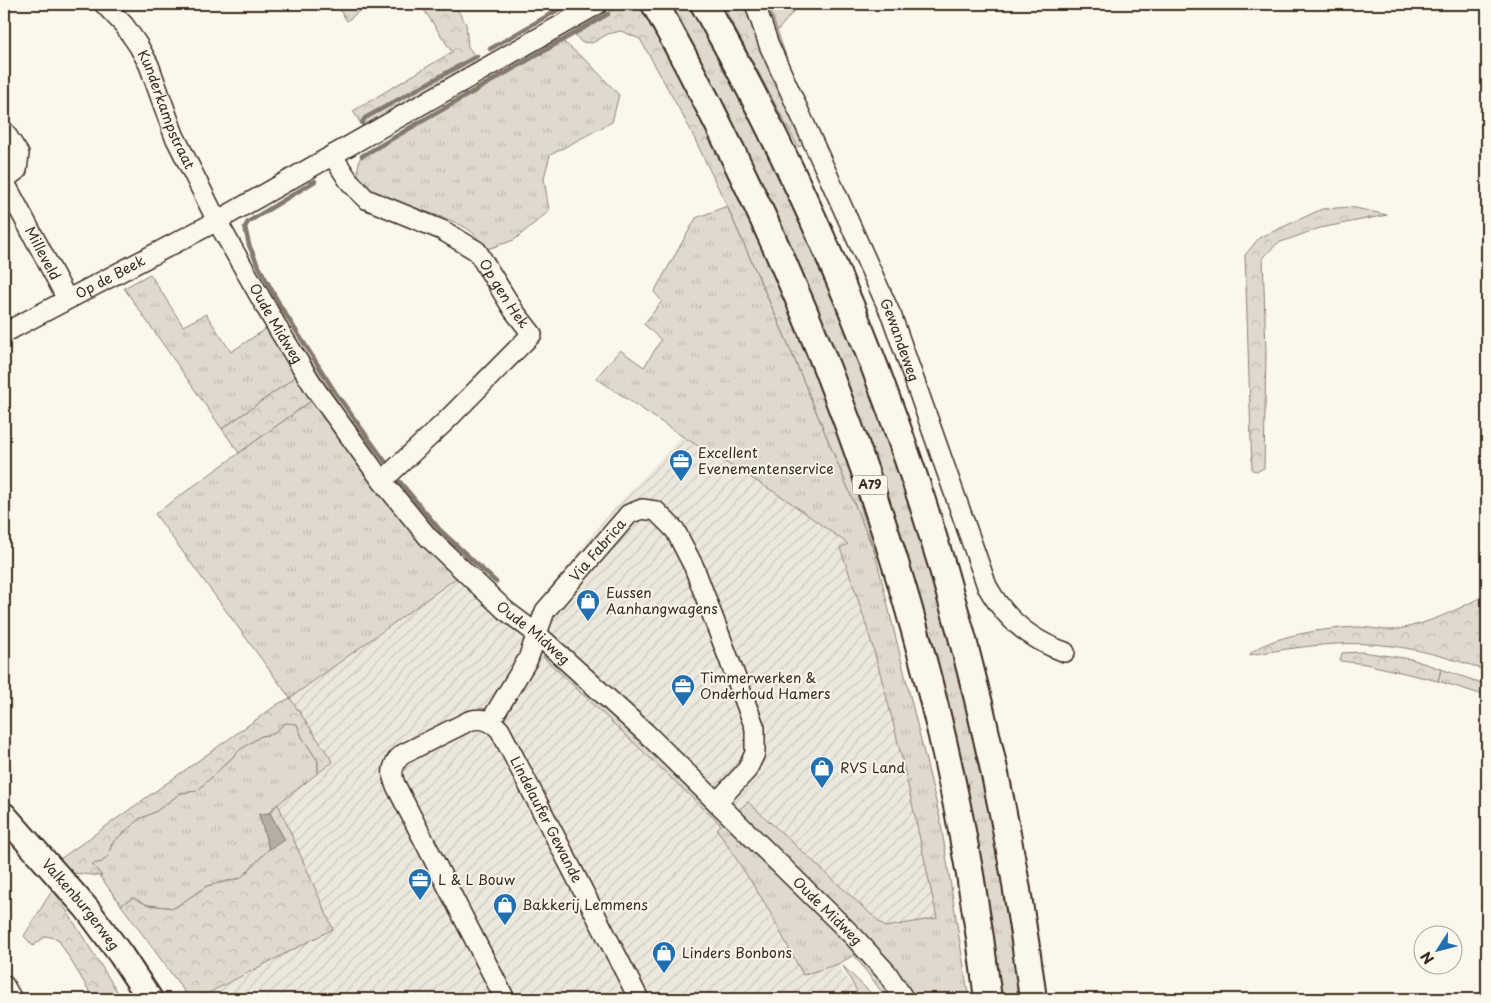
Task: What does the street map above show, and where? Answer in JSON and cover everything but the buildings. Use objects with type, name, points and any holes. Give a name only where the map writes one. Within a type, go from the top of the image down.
[{"type":"highway","name":"A79","points":[[655,4],[727,140],[799,295],[872,490],[906,599],[941,736],[964,845],[988,999]]},
{"type":"highway","points":[[704,4],[762,110],[835,266],[894,418],[916,483],[961,633],[987,741],[1020,905],[1033,999]]},
{"type":"main road","name":"Valkenburgerweg","points":[[4,815],[87,909],[150,999]]},
{"type":"street","name":"Kunderkampstraat","points":[[104,4],[124,25],[149,65],[174,135],[217,221]]},
{"type":"street","points":[[217,221],[598,4]]},
{"type":"street","name":"Gewandeweg","points":[[755,4],[769,45],[892,316],[988,586],[1000,607],[1016,625],[1042,642],[1065,652]]},
{"type":"street","name":"Milleveld","points":[[4,132],[19,154],[17,170],[4,181],[67,299]]},
{"type":"street","name":"Op gen Hek","points":[[332,155],[349,181],[366,199],[442,230],[476,251],[514,311],[532,334],[446,422],[382,481]]},
{"type":"street","name":"Op de Beek","points":[[4,332],[217,221]]},
{"type":"street","name":"Oude Midweg","points":[[217,221],[285,341],[316,390],[382,481],[428,536],[505,610],[537,634],[646,733],[717,802],[854,937],[887,973],[904,999]]},
{"type":"street","name":"Via Fabrica","points":[[537,634],[545,611],[630,514],[635,511],[649,509],[662,515],[675,530],[694,567],[755,728],[756,753],[746,770],[717,802]]},
{"type":"street","points":[[505,999],[395,784],[392,773],[395,762],[403,754],[469,721],[479,719],[490,722],[528,659],[537,634]]},
{"type":"street","name":"Lindelaufer Gewande","points":[[490,722],[504,736],[638,999]]},
{"type":"street","points":[[4,985],[12,999]]},
{"type":"shaded area","points":[[682,436],[784,498],[848,544],[840,549],[855,587],[896,732],[937,918],[885,927],[749,802],[766,905],[803,975],[838,964],[861,999],[197,999],[333,929],[278,804],[333,762],[290,698],[459,576],[526,618],[603,521]]},
{"type":"shaded area","points":[[270,813],[285,840],[269,849],[259,814]]},
{"type":"green space","points":[[336,4],[368,4],[347,21]]},
{"type":"green space","points":[[420,4],[454,4],[466,24],[468,47],[480,62],[364,129],[353,111],[452,52]]},
{"type":"green space","points":[[622,4],[642,4],[726,164],[810,359],[847,462],[875,553],[786,339],[727,206],[689,127],[640,39],[621,31],[608,34],[592,43],[581,42],[573,32]]},
{"type":"green space","points":[[666,4],[694,4],[809,230],[901,463],[969,696],[1024,999],[998,999],[930,648]]},
{"type":"green space","points":[[722,4],[768,4],[796,85],[819,139],[798,147]]},
{"type":"green space","points":[[768,4],[800,4],[777,31]]},
{"type":"green space","points":[[560,39],[590,64],[619,95],[612,122],[550,155],[544,178],[549,211],[514,240],[485,250],[472,232],[460,225],[382,196],[370,189],[361,180],[358,172],[360,158],[409,126]]},
{"type":"green space","points":[[727,206],[786,339],[875,553],[940,818],[969,999],[887,999],[854,955],[838,964],[803,975],[766,905],[717,829],[721,825],[543,657],[551,657],[727,820],[748,802],[885,927],[937,918],[883,685],[856,593],[840,548],[848,544],[784,498],[682,436],[596,378],[620,350],[644,367],[661,340],[644,324],[662,301],[654,292],[696,218]]},
{"type":"green space","points":[[1351,207],[1387,215],[1320,228],[1278,243],[1263,257],[1266,352],[1264,468],[1258,471],[1252,470],[1245,255],[1259,238],[1322,209]]},
{"type":"green space","points":[[150,274],[183,326],[206,314],[231,352],[270,326],[300,374],[222,429],[124,288]]},
{"type":"green space","points":[[281,315],[342,408],[398,481],[473,569],[526,618],[515,630],[432,550],[315,398],[239,453],[222,429],[300,374]]},
{"type":"green space","points":[[315,398],[459,576],[290,698],[155,514]]},
{"type":"green space","points":[[1487,594],[1487,672],[1466,663],[1417,650],[1369,644],[1300,647],[1249,655],[1270,642],[1316,631],[1363,627],[1389,630],[1423,623],[1445,615]]},
{"type":"green space","points":[[1362,652],[1411,659],[1441,669],[1438,681],[1366,664],[1340,661],[1342,653]]},
{"type":"green space","points":[[1441,669],[1487,685],[1487,696],[1438,681]]},
{"type":"green space","points":[[290,698],[333,762],[318,773],[318,761],[302,737],[297,724],[285,723],[273,734],[261,736],[241,749],[197,791],[181,793],[155,812],[139,819],[112,843],[108,856],[102,862],[92,864],[102,876],[73,873],[60,859],[278,704]]},
{"type":"green space","points":[[292,722],[297,724],[302,737],[318,761],[318,773],[273,808],[270,813],[259,814],[269,849],[241,878],[207,886],[174,908],[148,905],[133,898],[121,905],[91,864],[102,862],[108,856],[112,843],[139,819],[155,812],[181,793],[197,791],[241,749],[261,736],[273,734],[285,723]]},
{"type":"green space","points":[[278,804],[333,929],[197,999],[190,999],[121,905],[133,898],[148,905],[174,908],[207,886],[241,878],[269,849],[284,840],[270,813]]},
{"type":"green space","points":[[53,889],[122,999],[94,999],[58,939],[46,936],[33,946],[24,936]]},
{"type":"green space","points":[[843,966],[874,996],[877,999],[861,999]]},
{"type":"waterway","points":[[490,49],[568,4]]},
{"type":"waterway","points":[[362,156],[608,14]]},
{"type":"waterway","points":[[362,123],[365,118],[477,56]]},
{"type":"waterway","points":[[315,181],[248,222],[245,227],[249,245],[281,307],[335,392],[387,464]]},
{"type":"waterway","points":[[400,482],[440,530],[496,582]]},
{"type":"place","name":"Excellent Evenementenservice","points":[[681,482]]},
{"type":"place","name":"Eussen Aanhangwagens","points":[[588,622]]},
{"type":"place","name":"Timmerwerken & Onderhoud Hamers","points":[[683,707]]},
{"type":"place","name":"RVS Land","points":[[822,789]]},
{"type":"place","name":"L & L Bouw","points":[[420,901]]},
{"type":"place","name":"Bakkerij Lemmens","points":[[505,926]]},
{"type":"place","name":"Linders Bonbons","points":[[664,974]]}]
